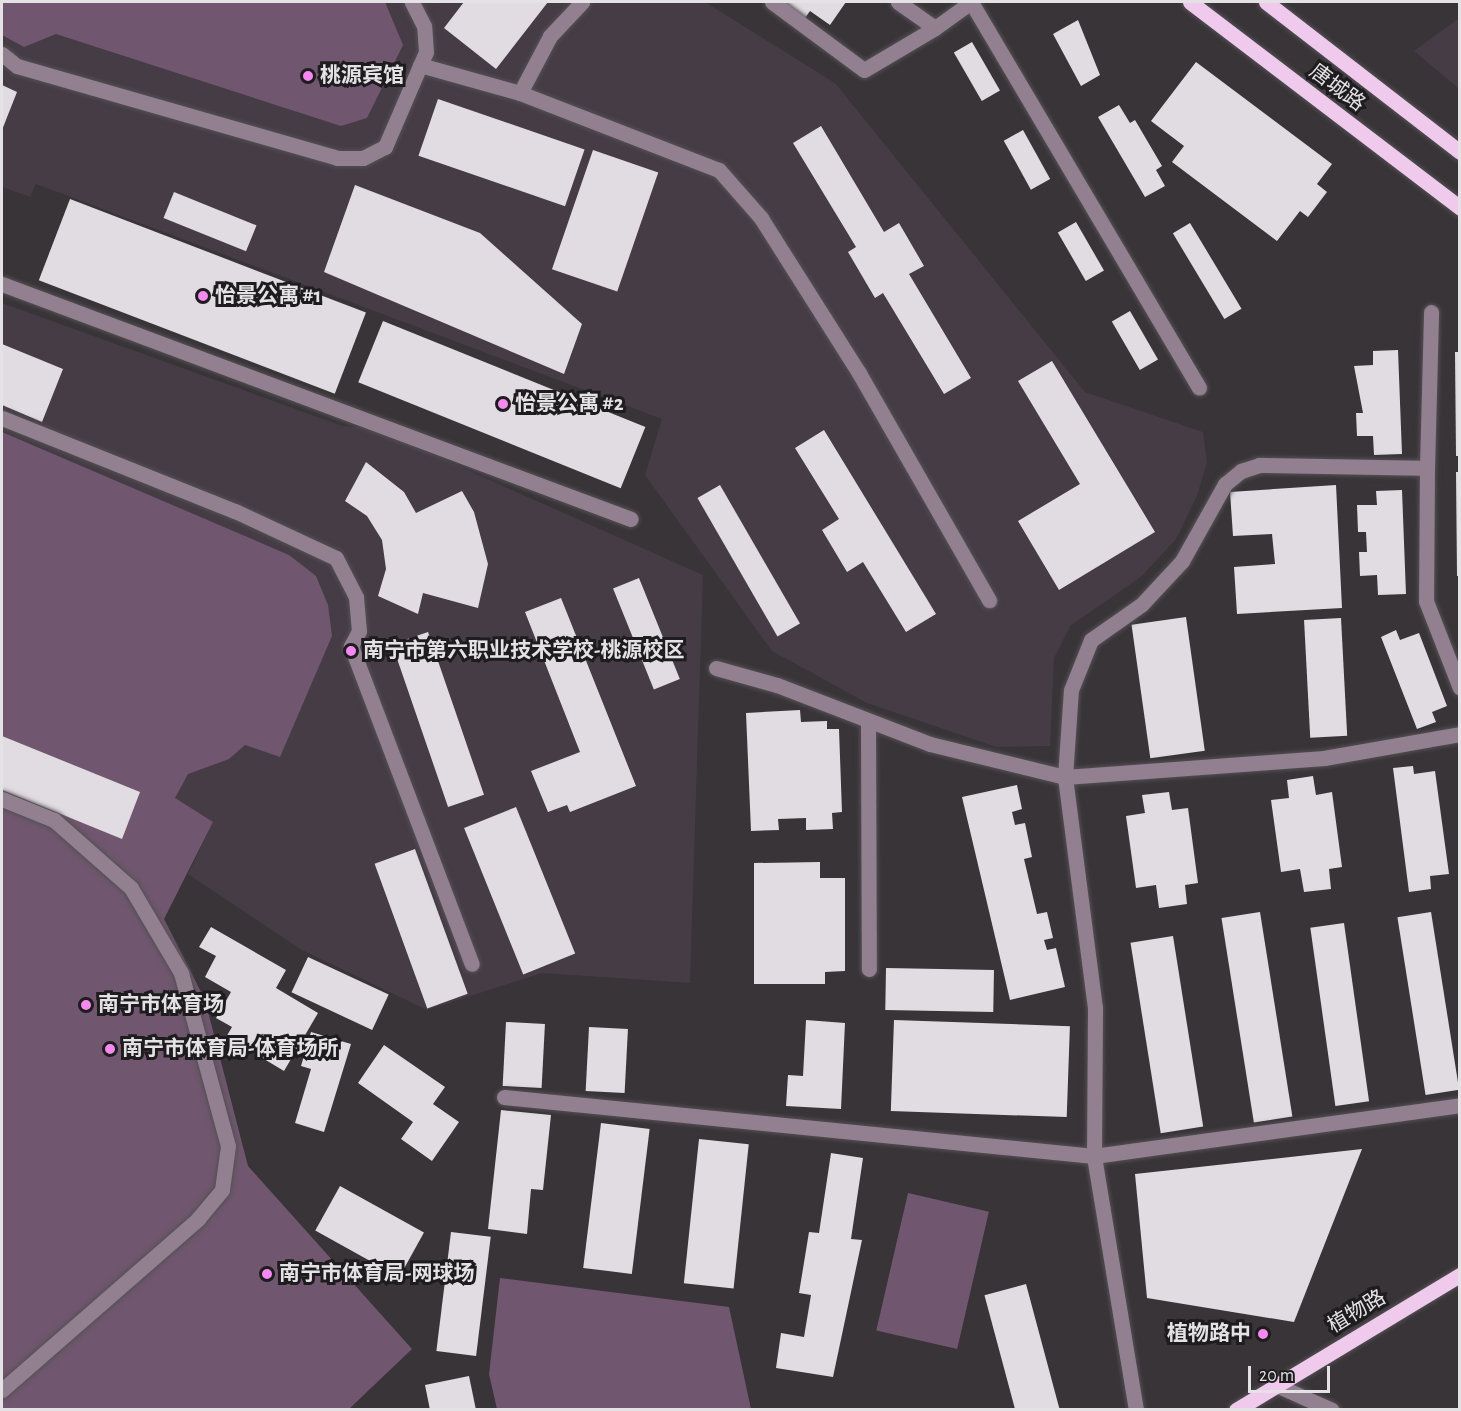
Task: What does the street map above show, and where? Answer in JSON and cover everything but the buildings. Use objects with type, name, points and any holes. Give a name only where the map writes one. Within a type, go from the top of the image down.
[{"type":"main road","name":"唐城路","points":[[1190,2],[1460,208]]},
{"type":"main road","name":"唐城路","points":[[1266,2],[1460,152]]},
{"type":"main road","name":"植物路","points":[[1236,1410],[1460,1275]]},
{"type":"street","points":[[2,54],[18,66],[337,158],[363,158],[385,147],[426,52],[424,26],[412,2]]},
{"type":"street","points":[[520,93],[550,36],[582,2]]},
{"type":"street","points":[[772,2],[864,70],[935,28],[971,2],[1199,388]]},
{"type":"street","points":[[898,2],[935,28]]},
{"type":"street","points":[[420,65],[520,93],[719,170],[761,218],[853,364],[989,600]]},
{"type":"street","points":[[2,284],[631,519]]},
{"type":"street","points":[[1431,312],[1426,468],[1426,601],[1460,688]]},
{"type":"street","points":[[2,418],[235,511],[336,558],[356,597],[359,631],[351,646],[472,964]]},
{"type":"street","points":[[1136,1410],[1094,1156],[1095,1008],[1065,777],[1071,690],[1091,640],[1142,604],[1182,561],[1225,484],[1259,465],[1426,468]]},
{"type":"street","points":[[716,668],[777,685],[868,724],[997,764],[1065,777],[1324,758],[1460,734]]},
{"type":"street","points":[[868,724],[869,969]]},
{"type":"street","points":[[2,799],[54,820],[131,888],[181,973],[228,1146],[222,1190],[198,1219],[2,1390]]},
{"type":"street","points":[[504,1097],[1094,1156],[1460,1105]]},
{"type":"street","points":[[1276,1385],[1332,1410]]},
{"type":"shaded area","points":[[2,2],[705,2],[835,83],[1085,392],[1203,432],[1207,462],[1197,496],[1176,539],[1142,576],[1070,626],[1054,658],[1050,746],[996,747],[867,703],[772,651],[645,475],[662,419],[36,184],[30,197],[2,187]]},
{"type":"shaded area","points":[[2,2],[385,2],[403,45],[367,118],[341,126],[56,34],[24,47],[2,35]]},
{"type":"shaded area","points":[[1459,18],[1459,89],[1414,51]]},
{"type":"shaded area","name":"南宁市第六职业技术学校-桃源校区","points":[[2,303],[343,426],[375,429],[703,575],[690,983],[542,973],[427,1010],[302,950],[188,874],[213,822],[2,728]]},
{"type":"shaded area","name":"南宁市体育局-体育场所","points":[[2,432],[289,555],[316,576],[328,605],[332,636],[280,757],[245,745],[229,759],[188,774],[175,798],[213,822],[164,919],[205,1000],[248,1166],[412,1349],[349,1409],[2,1409]]},
{"type":"shaded area","points":[[908,1193],[989,1212],[957,1349],[876,1330]]},
{"type":"shaded area","points":[[500,1278],[729,1307],[751,1409],[497,1409],[489,1374]]},
{"type":"place","name":"桃源宾馆","points":[[308,76]]},
{"type":"place","name":"怡景公寓 #1","points":[[203,296]]},
{"type":"place","name":"怡景公寓 #2","points":[[503,404]]},
{"type":"place","name":"南宁市第六职业技术学校-桃源校区","points":[[351,651]]},
{"type":"place","name":"南宁市体育场","points":[[86,1005]]},
{"type":"place","name":"南宁市体育局-体育场所","points":[[110,1049]]},
{"type":"place","name":"南宁市体育局-网球场","points":[[267,1274]]},
{"type":"place","name":"植物路中","points":[[1263,1334]]}]
